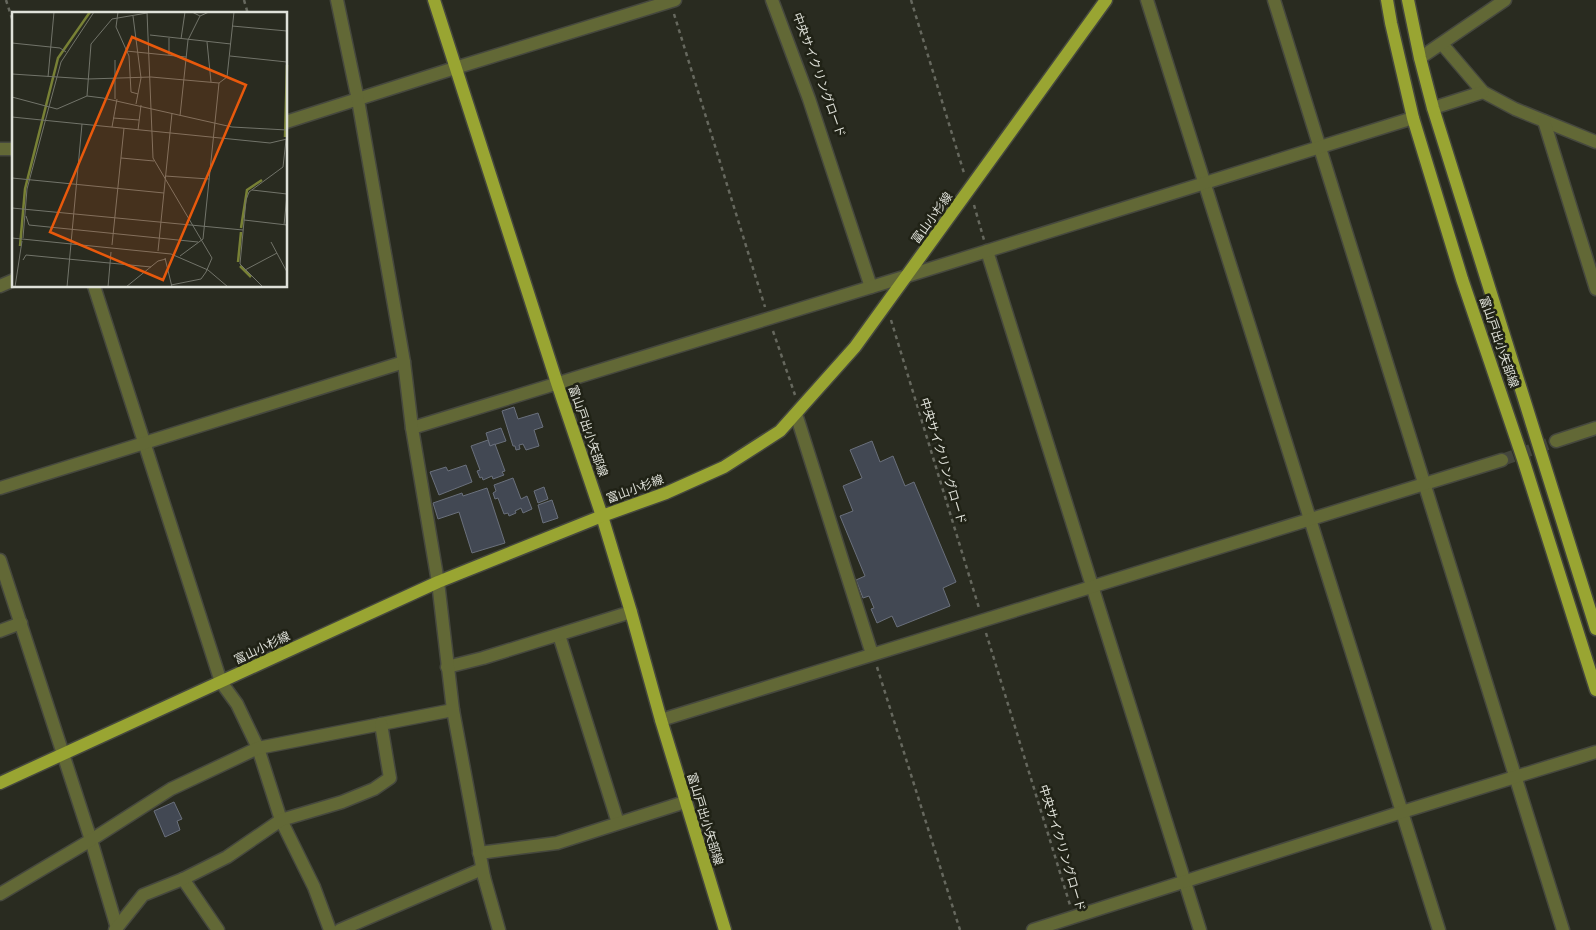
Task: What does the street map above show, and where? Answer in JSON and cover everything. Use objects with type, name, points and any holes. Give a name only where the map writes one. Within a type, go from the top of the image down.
[{"type":"main road","name":"富山戸出小矢部線","points":[[434,0],[557,383],[602,516],[661,720],[725,930]]},
{"type":"main road","name":"富山小杉線","points":[[0,783],[438,582],[602,516],[666,493],[724,467],[780,431],[855,347],[1106,0]]},
{"type":"main road","name":"富山戸出小矢部線","points":[[1387,0],[1414,118],[1462,279],[1524,458],[1596,690]]},
{"type":"main road","name":"富山戸出小矢部線","points":[[1408,0],[1433,108],[1596,629]]},
{"type":"street","points":[[337,0],[358,100],[404,362],[412,428],[438,582],[453,710],[483,873],[499,930]]},
{"type":"street","points":[[772,0],[809,99],[871,287]]},
{"type":"street","points":[[1147,0],[1439,930]]},
{"type":"street","points":[[1274,0],[1563,930]]},
{"type":"street","points":[[1420,58],[1504,0]]},
{"type":"street","points":[[288,121],[673,1]]},
{"type":"street","points":[[1442,44],[1483,92],[1544,121],[1596,142]]},
{"type":"street","points":[[1433,108],[1483,92]]},
{"type":"street","points":[[412,428],[1414,118]]},
{"type":"street","points":[[1544,121],[1596,289]]},
{"type":"street","points":[[987,251],[1200,930]]},
{"type":"street","points":[[0,286],[12,281]]},
{"type":"street","points":[[95,288],[221,682],[237,704],[258,748],[281,820],[314,887],[330,930]]},
{"type":"street","points":[[0,488],[404,362]]},
{"type":"street","points":[[798,412],[872,654]]},
{"type":"street","points":[[1556,441],[1596,428]]},
{"type":"street","points":[[661,720],[1502,460]]},
{"type":"street","points":[[0,560],[91,840],[116,929]]},
{"type":"street","points":[[447,667],[631,612]]},
{"type":"street","points":[[0,631],[21,623]]},
{"type":"street","points":[[558,634],[618,823]]},
{"type":"street","points":[[0,894],[91,840],[171,789],[258,748],[453,710]]},
{"type":"street","points":[[116,929],[143,895],[227,857],[281,820],[342,802],[374,789],[390,778],[380,724]]},
{"type":"street","points":[[1033,930],[1596,752]]},
{"type":"street","points":[[479,853],[557,843],[686,802]]},
{"type":"street","points":[[340,930],[483,873]]},
{"type":"street","points":[[182,879],[218,930]]},
{"type":"path","points":[[6,0],[12,19]]},
{"type":"path","points":[[911,0],[987,251]]},
{"type":"path","points":[[673,1],[798,412]]},
{"type":"path","name":"中央サイクリングロード","points":[[886,305],[1074,917]]},
{"type":"path","points":[[872,654],[960,930]]},
{"type":"building","points":[[514,407],[518,419],[538,413],[543,427],[534,430],[539,446],[526,450],[523,444],[519,445],[520,449],[516,450],[515,446],[513,446],[502,411]]},
{"type":"building","points":[[501,428],[506,441],[490,446],[486,433]]},
{"type":"building","points":[[488,440],[490,446],[495,444],[505,471],[502,472],[504,475],[493,479],[492,476],[483,480],[477,471],[480,470],[471,446]]},
{"type":"building","points":[[872,441],[880,462],[893,456],[905,486],[914,482],[956,582],[943,588],[950,606],[897,627],[892,616],[877,623],[871,609],[874,608],[869,596],[863,598],[856,580],[865,576],[840,516],[853,511],[843,486],[862,478],[850,450]]},
{"type":"building","points":[[466,465],[472,482],[439,495],[430,472],[446,467],[448,471]]},
{"type":"building","points":[[513,478],[521,499],[527,496],[532,509],[523,513],[521,508],[509,516],[508,513],[504,514],[498,498],[495,499],[493,493],[496,491],[494,485]]},
{"type":"building","points":[[544,487],[548,499],[538,503],[534,491]]},
{"type":"building","points":[[487,488],[505,543],[472,553],[459,512],[438,519],[433,503],[462,493],[463,496]]},
{"type":"building","points":[[552,500],[558,518],[543,523],[538,505]]},
{"type":"building","points":[[174,802],[182,819],[177,821],[180,830],[165,837],[154,811]]},
{"type":"tunnel","points":[[1502,460],[1556,441]]}]
